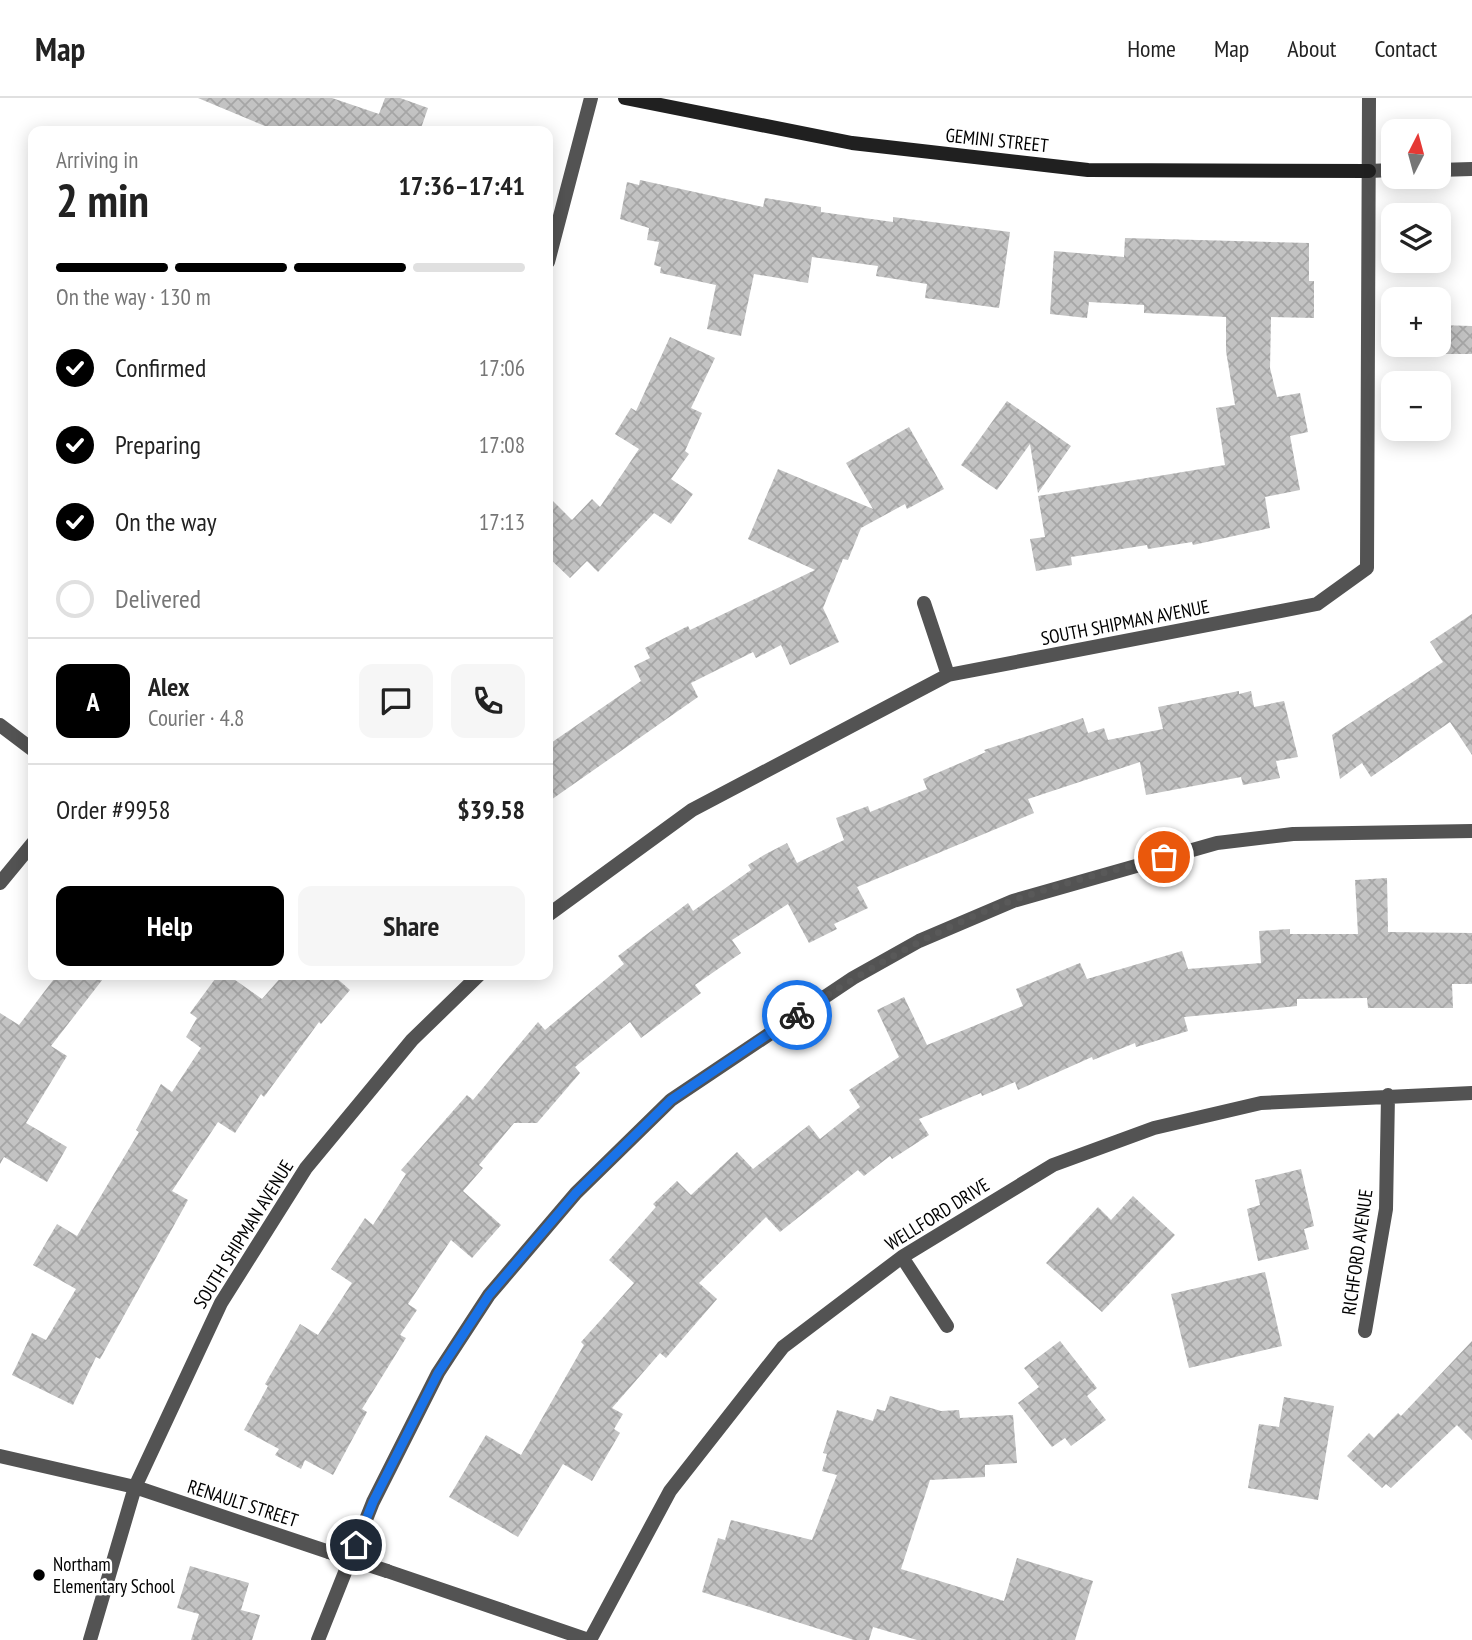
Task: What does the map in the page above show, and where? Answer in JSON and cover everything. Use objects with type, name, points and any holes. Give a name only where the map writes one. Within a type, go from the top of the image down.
[{"type":"street","points":[[553,243],[592,98]]},
{"type":"street","name":"GEMINI STREET","points":[[625,98],[852,144],[1088,170],[1369,171]]},
{"type":"street","points":[[1369,98],[1369,171],[1381,170]]},
{"type":"street","points":[[1451,170],[1472,169]]},
{"type":"street","name":"SOUTH SHIPMAN AVENUE","points":[[553,911],[692,810],[948,676],[1317,604],[1367,568],[1369,171]]},
{"type":"street","points":[[924,603],[948,676]]},
{"type":"street","points":[[0,725],[28,746]]},
{"type":"street","points":[[318,1640],[373,1502],[438,1373],[452,1351],[489,1295],[576,1193],[671,1100],[853,978],[919,941],[1013,901],[1217,844],[1293,834],[1472,831]]},
{"type":"street","points":[[0,883],[28,850]]},
{"type":"street","name":"SOUTH SHIPMAN AVENUE","points":[[90,1640],[135,1487],[221,1303],[306,1168],[412,1041],[474,980]]},
{"type":"street","name":"WELLFORD DRIVE","points":[[589,1640],[670,1491],[783,1347],[902,1257],[1053,1165],[1154,1128],[1261,1103],[1472,1093]]},
{"type":"street","name":"RICHFORD AVENUE","points":[[1365,1331],[1386,1209],[1388,1095]]},
{"type":"street","points":[[902,1257],[947,1326]]},
{"type":"street","name":"RENAULT STREET","points":[[0,1456],[135,1487],[589,1640]]},
{"type":"building","points":[[198,98],[332,98],[379,114],[385,98],[400,98],[428,108],[422,126],[265,126]]},
{"type":"building","points":[[640,180],[763,207],[765,198],[821,207],[821,212],[893,222],[893,217],[1010,232],[999,308],[925,298],[927,284],[876,276],[878,266],[812,257],[808,283],[754,274],[741,336],[707,329],[716,285],[660,273],[661,267],[654,265],[659,242],[647,240],[649,228],[620,219],[627,182],[639,185]]},
{"type":"building","points":[[1125,238],[1309,243],[1309,281],[1314,281],[1314,318],[1271,317],[1270,368],[1277,397],[1300,393],[1308,432],[1290,436],[1300,490],[1265,497],[1270,528],[1193,545],[1192,542],[1148,549],[1147,545],[1071,557],[1072,565],[1036,571],[1030,539],[1045,537],[1038,496],[1225,465],[1216,408],[1235,405],[1226,351],[1226,317],[1144,313],[1144,305],[1089,302],[1087,318],[1050,314],[1054,251],[1124,257]]},
{"type":"building","points":[[1451,325],[1472,326],[1472,354],[1451,354]]},
{"type":"building","points":[[670,337],[715,358],[691,408],[702,413],[685,451],[689,454],[671,479],[693,494],[671,524],[654,513],[598,572],[587,561],[570,578],[553,562],[553,501],[572,520],[592,499],[600,507],[639,449],[615,434],[631,408],[636,411]]},
{"type":"building","points":[[1007,401],[1071,446],[1038,493],[1030,444],[997,490],[961,465]]},
{"type":"building","points":[[909,427],[944,489],[907,509],[905,504],[861,528],[848,560],[843,559],[823,608],[839,642],[790,665],[781,645],[756,658],[753,652],[691,683],[698,697],[553,798],[553,742],[641,681],[634,666],[650,658],[645,648],[688,626],[690,630],[815,570],[748,539],[778,469],[873,509],[846,463]]},
{"type":"building","points":[[1472,614],[1472,755],[1450,722],[1371,777],[1362,763],[1340,779],[1332,735],[1443,662],[1430,642]]},
{"type":"building","points":[[1239,691],[1239,694],[1251,691],[1254,707],[1284,701],[1298,757],[1276,761],[1280,778],[1243,785],[1241,777],[1146,795],[1140,762],[1028,799],[1034,813],[857,887],[868,908],[834,924],[837,929],[809,943],[788,904],[732,940],[741,953],[695,985],[701,993],[641,1038],[630,1022],[575,1067],[580,1073],[537,1123],[514,1123],[479,1165],[483,1168],[463,1191],[501,1225],[472,1258],[451,1240],[408,1304],[417,1310],[400,1335],[406,1338],[362,1409],[367,1412],[333,1475],[305,1460],[301,1469],[275,1455],[279,1449],[244,1430],[268,1386],[265,1384],[300,1324],[318,1335],[352,1283],[331,1269],[365,1218],[373,1225],[406,1174],[401,1170],[467,1095],[473,1100],[538,1022],[545,1030],[624,964],[618,956],[688,903],[693,911],[751,870],[748,865],[787,843],[797,863],[844,840],[836,818],[868,806],[870,812],[927,789],[923,779],[986,752],[984,750],[1083,718],[1088,733],[1104,728],[1108,740],[1163,729],[1158,707]]},
{"type":"building","points":[[1387,878],[1388,932],[1472,933],[1472,984],[1452,984],[1453,1008],[1368,1008],[1367,998],[1297,999],[1297,1006],[1184,1017],[1188,1031],[1136,1047],[1135,1043],[1093,1060],[1092,1057],[1018,1090],[1015,1082],[982,1096],[981,1093],[919,1119],[929,1135],[892,1159],[890,1156],[864,1176],[858,1170],[780,1232],[766,1217],[699,1283],[717,1299],[666,1358],[660,1353],[612,1408],[623,1414],[614,1429],[620,1433],[592,1481],[563,1464],[518,1537],[449,1497],[486,1435],[521,1455],[584,1345],[581,1342],[634,1283],[609,1260],[656,1207],[653,1204],[677,1181],[691,1195],[737,1152],[753,1169],[809,1125],[820,1139],[860,1107],[849,1090],[899,1057],[877,1010],[904,997],[927,1045],[1023,1006],[1016,989],[1080,963],[1087,979],[1182,951],[1188,969],[1261,963],[1259,931],[1290,929],[1290,934],[1358,934],[1355,880]]},
{"type":"building","points":[[53,980],[102,980],[51,1046],[67,1056],[26,1123],[67,1147],[47,1182],[4,1157],[0,1164],[0,1013],[19,1025]]},
{"type":"building","points":[[214,980],[235,980],[262,999],[279,980],[339,980],[350,990],[321,1024],[319,1022],[264,1097],[261,1094],[235,1133],[218,1122],[172,1191],[188,1200],[100,1359],[96,1357],[73,1405],[12,1375],[32,1333],[46,1340],[76,1289],[33,1265],[57,1224],[77,1236],[139,1132],[136,1130],[161,1084],[172,1092],[201,1048],[186,1037],[197,1018],[190,1013]]},
{"type":"building","points":[[1301,1169],[1314,1226],[1304,1229],[1309,1249],[1258,1261],[1247,1209],[1260,1205],[1255,1180]]},
{"type":"building","points":[[1133,1196],[1175,1235],[1102,1312],[1046,1263],[1098,1207],[1111,1220]]},
{"type":"building","points":[[1265,1272],[1282,1346],[1189,1368],[1171,1294]]},
{"type":"building","points":[[1060,1341],[1097,1388],[1087,1396],[1106,1420],[1071,1446],[1065,1438],[1052,1447],[1018,1403],[1039,1387],[1024,1368]]},
{"type":"building","points":[[1472,1341],[1472,1440],[1457,1425],[1391,1488],[1386,1484],[1382,1488],[1347,1456],[1369,1433],[1374,1438],[1398,1413],[1401,1416]]},
{"type":"building","points":[[890,1396],[941,1411],[959,1410],[960,1418],[1013,1415],[1017,1463],[985,1465],[985,1477],[930,1480],[901,1569],[1004,1601],[1017,1558],[1093,1581],[1075,1640],[917,1640],[873,1627],[869,1640],[854,1640],[702,1592],[718,1538],[725,1540],[731,1520],[812,1540],[837,1475],[822,1471],[827,1454],[823,1453],[837,1410],[873,1421],[877,1409],[885,1411]]},
{"type":"building","points":[[1284,1397],[1334,1406],[1318,1500],[1248,1488],[1259,1424],[1279,1427]]},
{"type":"building","points":[[190,1566],[249,1583],[241,1610],[260,1615],[252,1640],[191,1640],[199,1614],[177,1608]]},
{"type":"way so far","points":[[797,1015],[853,978],[919,941],[1013,901],[1164,857]]},
{"type":"place","name":"Northam Elementary School","points":[[39,1575]]},
{"type":"route","points":[[356,1545],[373,1502],[438,1373],[489,1295],[576,1193],[671,1100],[797,1015]]}]
